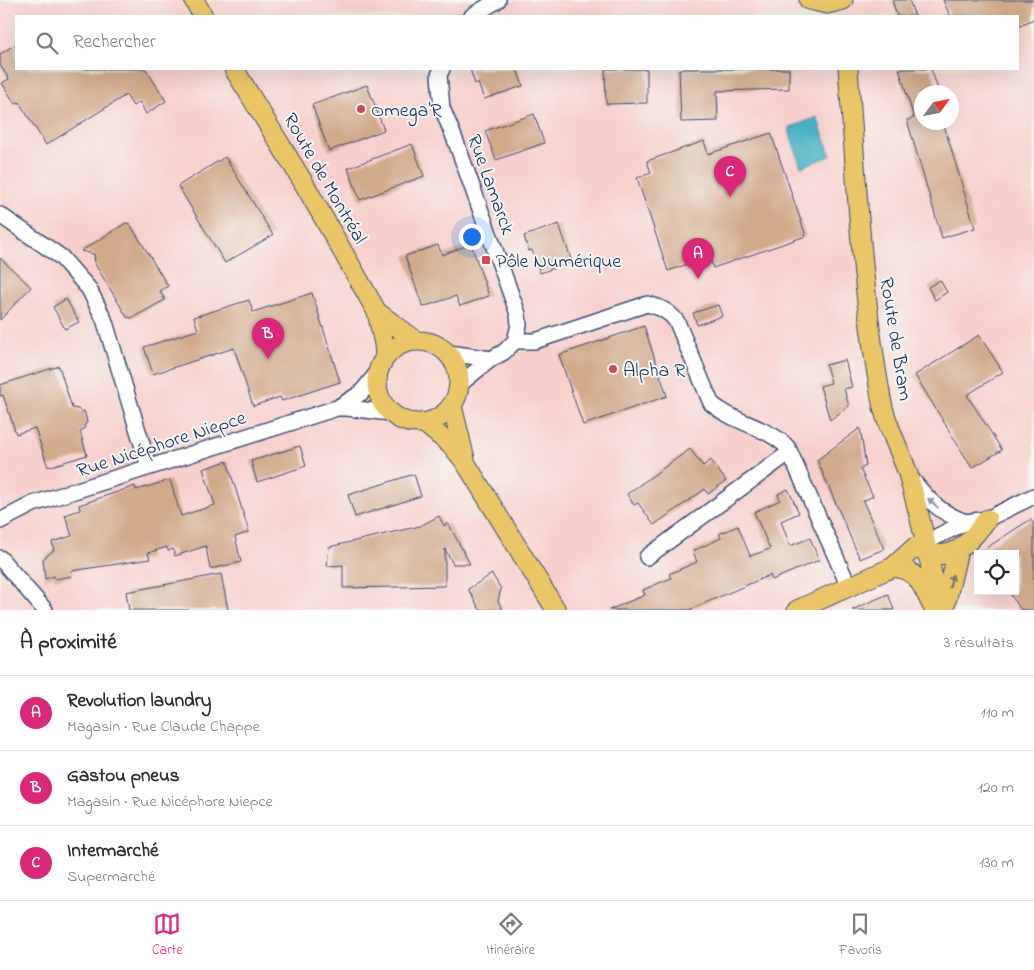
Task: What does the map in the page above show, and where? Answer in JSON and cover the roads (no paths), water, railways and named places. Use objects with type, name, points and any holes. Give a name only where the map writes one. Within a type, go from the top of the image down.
[{"type":"main road","points":[[194,0],[202,15]]},
{"type":"main road","points":[[816,6],[843,0]]},
{"type":"main road","points":[[848,15],[850,0]]},
{"type":"main road","name":"Route de Montréal","points":[[235,70],[302,180],[377,312],[384,344],[381,365]]},
{"type":"main road","name":"Route de Bram","points":[[848,70],[864,286],[870,330],[883,406],[907,473],[939,610]]},
{"type":"main road","name":"Route de Montréal","points":[[377,312],[415,340]]},
{"type":"main road","points":[[415,340],[428,341],[439,346],[448,354],[455,363],[459,373],[460,384],[458,396],[445,414],[435,420],[424,423],[412,423],[401,420],[391,413],[379,395],[377,384],[381,365],[393,348],[415,340]]},
{"type":"main road","points":[[452,406],[465,462]]},
{"type":"main road","points":[[883,406],[891,457],[923,548],[940,556],[958,551],[980,529],[987,519]]},
{"type":"main road","points":[[424,423],[452,446],[465,462],[556,610]]},
{"type":"main road","points":[[804,609],[893,567],[923,548]]},
{"type":"main road","points":[[944,610],[958,551]]},
{"type":"main road","points":[[893,567],[906,568],[915,574],[935,610]]},
{"type":"street","points":[[474,15],[498,0]]},
{"type":"street","name":"Rue Lamarck","points":[[442,70],[439,75],[442,108],[518,314],[519,326],[515,341]]},
{"type":"street","points":[[0,215],[61,257],[89,289],[104,319],[150,467]]},
{"type":"street","points":[[460,384],[491,359],[504,352],[515,341],[535,341],[647,304],[670,313],[677,322],[711,403],[721,413],[784,443],[790,452],[849,587]]},
{"type":"street","points":[[448,354],[491,359]]},
{"type":"street","name":"Rue Nicéphore Niepce","points":[[0,521],[32,504],[337,408],[361,393],[381,365]]},
{"type":"street","name":"Rue Nicéphore Niepce","points":[[337,408],[391,413]]},
{"type":"street","points":[[647,557],[790,452]]},
{"type":"street","points":[[907,473],[931,503],[949,516],[966,522]]},
{"type":"street","points":[[923,548],[966,522],[987,519],[1034,496]]},
{"type":"street","points":[[0,558],[44,610]]},
{"type":"water","points":[[817,117],[831,156],[801,167],[788,128]]},
{"type":"place","name":"Omega'R","points":[[361,109]]},
{"type":"place","name":"Intermarché","points":[[730,197]]},
{"type":"place","name":"Pôle Numérique","points":[[486,260]]},
{"type":"place","name":"Revolution laundry","points":[[698,279]]},
{"type":"place","name":"Gastou pneus","points":[[268,359]]},
{"type":"place","name":"Alpha R","points":[[613,369]]}]
